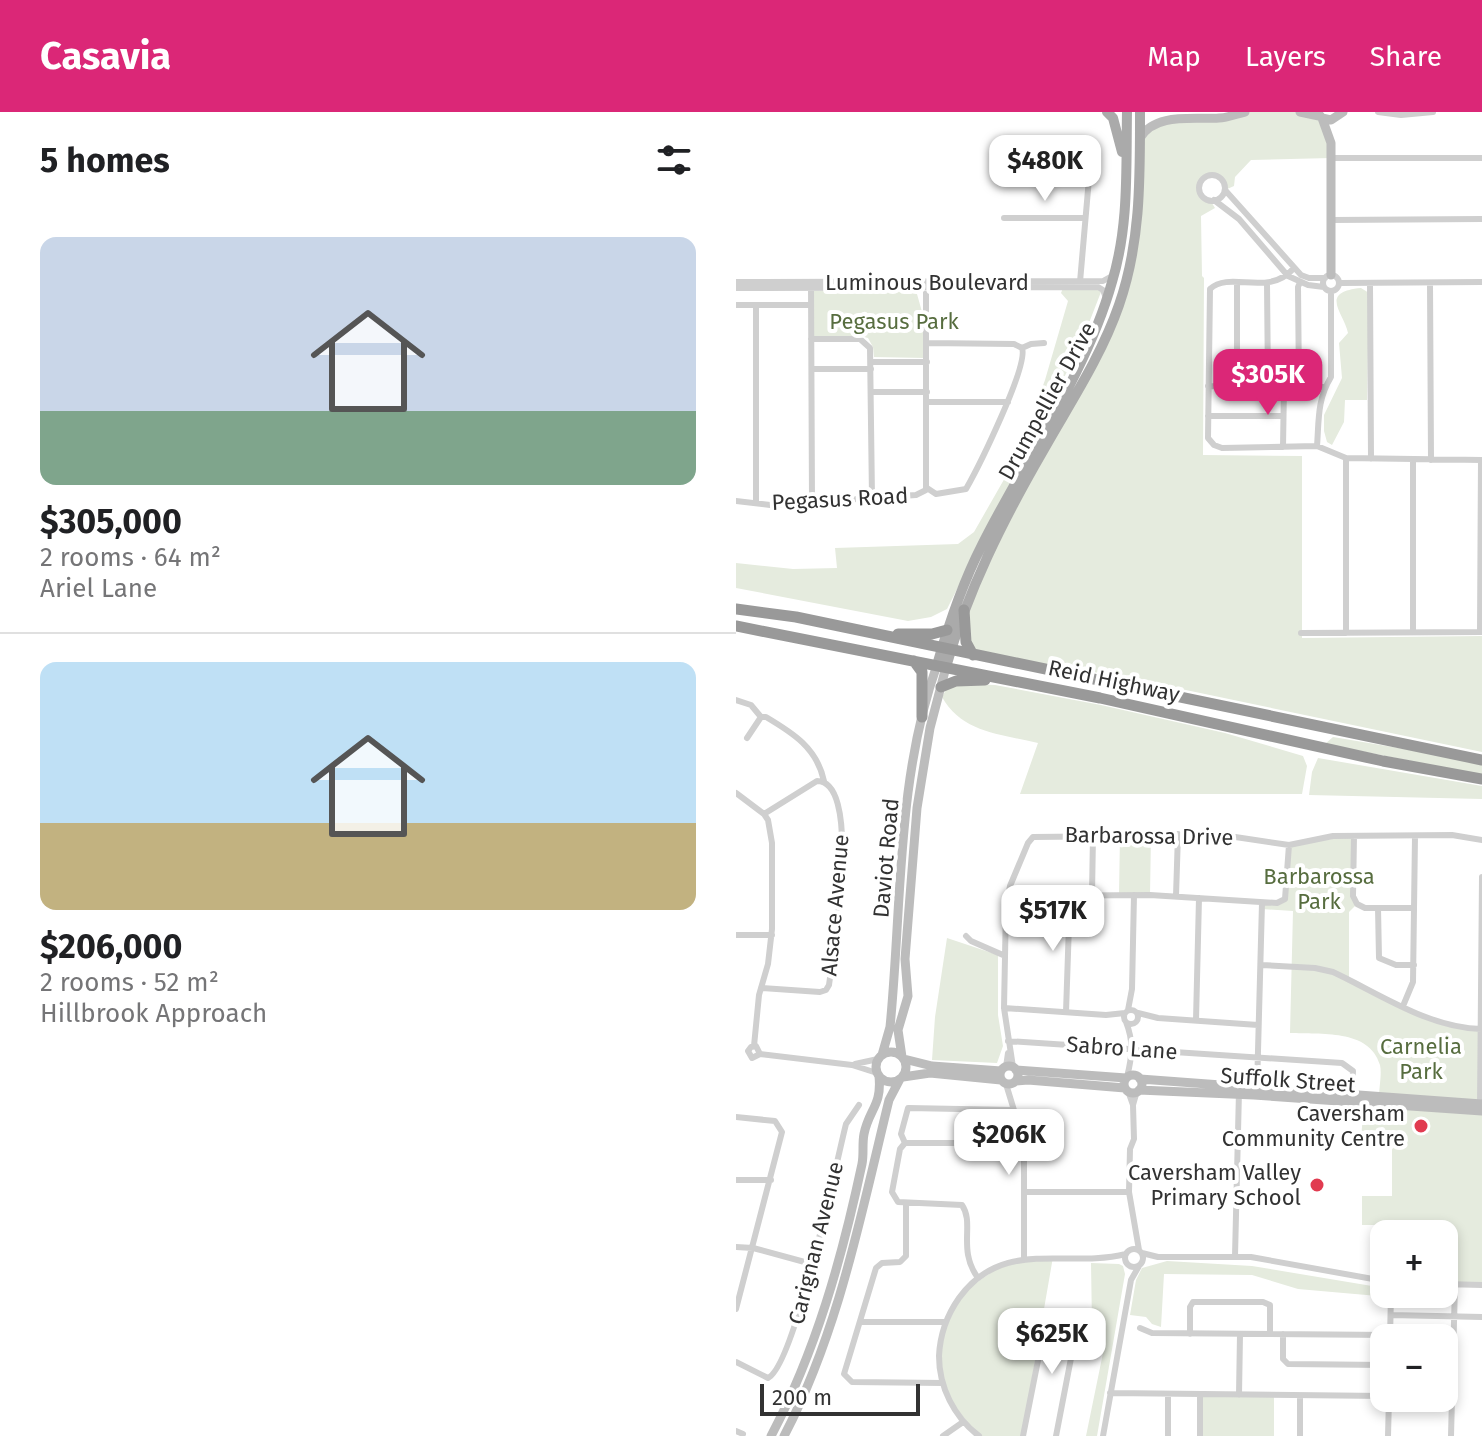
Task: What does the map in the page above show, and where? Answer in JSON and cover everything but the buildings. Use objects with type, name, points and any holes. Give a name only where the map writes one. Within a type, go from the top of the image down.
[{"type":"highway","name":"Reid Highway","points":[[736,609],[796,617],[1482,760]]},
{"type":"highway","points":[[964,610],[966,642],[973,655]]},
{"type":"highway","points":[[796,617],[814,616],[893,634],[932,634],[947,630]]},
{"type":"highway","name":"Reid Highway","points":[[736,626],[1482,779]]},
{"type":"highway","points":[[913,660],[920,667],[923,678],[922,717]]},
{"type":"highway","points":[[941,687],[956,681],[1009,680]]},
{"type":"main road","points":[[1107,112],[1113,118],[1122,148],[1118,221],[1122,237]]},
{"type":"main road","name":"Drumpellier Drive","points":[[946,650],[953,609],[982,545],[1083,357],[1106,302],[1122,237],[1127,190],[1127,112]]},
{"type":"main road","name":"Drumpellier Drive","points":[[946,650],[987,554],[1096,359],[1119,306],[1138,225],[1140,112]]},
{"type":"main road","points":[[942,666],[946,650]]},
{"type":"street","points":[[1140,138],[1147,128],[1169,120],[1220,118],[1245,112]]},
{"type":"street","points":[[1300,112],[1331,120],[1343,114]]},
{"type":"street","points":[[1378,112],[1414,115],[1433,112]]},
{"type":"street","points":[[1324,287],[1328,276],[1331,220],[1331,143],[1343,114]]},
{"type":"street","points":[[1319,115],[1331,143]]},
{"type":"street","points":[[1005,158],[1083,158],[1088,162],[1080,282]]},
{"type":"street","points":[[1331,158],[1482,158]]},
{"type":"street","points":[[1209,175],[1218,176],[1224,182],[1225,190],[1294,268],[1309,278],[1337,277],[1340,283],[1338,289],[1331,292],[1288,276],[1239,219],[1200,193],[1202,179],[1209,175]]},
{"type":"street","points":[[1214,200],[1221,197],[1225,190]]},
{"type":"street","points":[[1004,218],[1085,218]]},
{"type":"street","points":[[1331,220],[1482,219]]},
{"type":"street","points":[[1294,268],[1288,276],[1267,283],[1221,283],[1210,289],[1208,438],[1214,445],[1222,448],[1317,446],[1346,458],[1481,460],[1481,632],[1301,633]]},
{"type":"street","name":"Luminous Boulevard","points":[[736,285],[1019,284],[1106,281],[1115,273]]},
{"type":"street","points":[[1299,387],[1300,282]]},
{"type":"street","points":[[1340,283],[1482,282]]},
{"type":"street","points":[[1237,283],[1237,387]]},
{"type":"street","points":[[1267,283],[1268,387]]},
{"type":"street","points":[[1430,283],[1431,460]]},
{"type":"street","name":"Luminous Boulevard","points":[[1019,284],[1098,287],[1105,292],[1106,302]]},
{"type":"street","points":[[1370,284],[1371,459]]},
{"type":"street","points":[[811,285],[812,502]]},
{"type":"street","name":"Pegasus Road","points":[[736,501],[812,502],[872,498],[916,495],[927,488],[926,285]]},
{"type":"street","points":[[1317,446],[1317,416],[1331,377],[1331,292]]},
{"type":"street","points":[[736,305],[811,305]]},
{"type":"street","points":[[756,305],[756,503]]},
{"type":"street","points":[[811,339],[862,340],[870,348],[872,498]]},
{"type":"street","points":[[927,343],[1012,343],[1022,348],[1025,357],[1008,402],[966,489],[936,494],[927,488]]},
{"type":"street","points":[[1022,348],[1044,343]]},
{"type":"street","points":[[812,369],[927,362]]},
{"type":"street","points":[[1208,386],[1325,387]]},
{"type":"street","points":[[1283,447],[1284,387]]},
{"type":"street","points":[[871,392],[927,392]]},
{"type":"street","points":[[927,402],[1008,402]]},
{"type":"street","points":[[1208,416],[1283,416]]},
{"type":"street","points":[[1346,458],[1346,633]]},
{"type":"street","points":[[1413,460],[1413,632]]},
{"type":"street","name":"Daviot Road","points":[[903,1058],[898,1030],[908,996],[905,959],[918,799],[930,728],[941,687],[942,666]]},
{"type":"street","name":"Daviot Road","points":[[880,1057],[890,1027],[906,815],[922,717],[942,666]]},
{"type":"street","name":"Alsace Avenue","points":[[736,700],[751,705],[761,717],[802,739],[821,769],[824,781],[831,785],[841,812],[843,850],[829,985],[820,992],[761,988]]},
{"type":"street","points":[[747,738],[761,717]]},
{"type":"street","points":[[764,814],[817,781],[824,781]]},
{"type":"street","points":[[736,793],[764,814],[772,843],[772,935],[754,1046]]},
{"type":"street","points":[[1176,896],[1178,834]]},
{"type":"street","name":"Barbarossa Drive","points":[[1013,1110],[1004,1008],[1003,955],[1007,896],[1033,837],[1178,834],[1233,836],[1289,845],[1324,836],[1452,835],[1482,840]]},
{"type":"street","points":[[1092,895],[1093,835]]},
{"type":"street","points":[[1354,836],[1355,901],[1360,907],[1414,908]]},
{"type":"street","points":[[1403,1006],[1413,984],[1415,836]]},
{"type":"street","points":[[1007,896],[1176,896],[1277,903],[1285,899],[1289,845]]},
{"type":"street","points":[[1481,1108],[1482,877]]},
{"type":"street","points":[[1066,1012],[1070,895]]},
{"type":"street","points":[[1103,1436],[1131,1280],[1140,1264],[1129,1192],[1130,1149],[1134,1139],[1131,1016],[1134,895]]},
{"type":"street","points":[[1196,1020],[1199,898]]},
{"type":"street","points":[[1257,1088],[1262,903]]},
{"type":"street","points":[[1378,908],[1379,958],[1391,964],[1414,965]]},
{"type":"street","points":[[736,935],[772,935]]},
{"type":"street","points":[[966,936],[1003,955]]},
{"type":"street","points":[[1261,965],[1333,972],[1447,1026],[1481,1029]]},
{"type":"street","points":[[1004,1008],[1258,1025]]},
{"type":"street","name":"Sabro Lane","points":[[1008,1041],[1132,1053],[1345,1063],[1353,1071],[1352,1095]]},
{"type":"street","points":[[748,1053],[749,1048],[754,1046]]},
{"type":"street","points":[[754,1046],[758,1047],[760,1054]]},
{"type":"street","points":[[784,1436],[815,1369],[834,1317],[889,1100],[906,1069],[903,1058],[893,1052],[852,1065]]},
{"type":"street","points":[[736,1055],[748,1053],[755,1058],[760,1054],[852,1065],[878,1074],[890,1082],[902,1078]]},
{"type":"street","points":[[771,1436],[805,1365],[831,1288],[862,1163],[864,1132],[879,1099],[880,1057]]},
{"type":"street","name":"Suffolk Street","points":[[903,1058],[923,1065],[1028,1080],[1133,1084],[1481,1108]]},
{"type":"street","name":"Suffolk Street","points":[[902,1078],[930,1073],[1009,1075]]},
{"type":"street","name":"Suffolk Street","points":[[1239,1091],[1257,1088],[1481,1108]]},
{"type":"street","points":[[1235,1256],[1239,1091]]},
{"type":"street","name":"Carignan Avenue","points":[[736,1362],[768,1378],[775,1373],[793,1332],[846,1124],[859,1105]]},
{"type":"street","points":[[905,1143],[901,1134],[908,1108],[1013,1110],[1024,1143],[1024,1258]]},
{"type":"street","points":[[736,1117],[775,1121],[781,1126],[771,1180],[736,1309]]},
{"type":"street","points":[[905,1143],[1024,1143]]},
{"type":"street","points":[[905,1143],[900,1149],[892,1192],[898,1202],[956,1203],[965,1208],[967,1257],[978,1278]]},
{"type":"street","points":[[736,1180],[771,1180]]},
{"type":"street","points":[[1024,1192],[1129,1192]]},
{"type":"street","points":[[906,1203],[905,1259],[882,1263],[876,1268],[844,1369],[847,1379],[852,1382],[943,1383]]},
{"type":"street","points":[[1131,1280],[1127,1252],[1134,1233]]},
{"type":"street","points":[[736,1247],[753,1248],[812,1264]]},
{"type":"street","points":[[1111,1258],[1127,1252],[1158,1257],[1235,1256],[1370,1279]]},
{"type":"street","points":[[979,1436],[963,1422],[943,1383],[939,1352],[946,1322],[956,1301],[978,1278],[1024,1258],[1111,1258],[1128,1264],[1140,1264],[1158,1257]]},
{"type":"street","points":[[1458,1285],[1482,1285]]},
{"type":"street","points":[[1190,1334],[1190,1307],[1193,1302],[1266,1302],[1270,1305],[1270,1334]]},
{"type":"street","points":[[1391,1308],[1391,1324]]},
{"type":"street","points":[[1451,1436],[1454,1308]]},
{"type":"street","points":[[1391,1315],[1482,1317]]},
{"type":"street","points":[[860,1322],[946,1322]]},
{"type":"street","points":[[1023,1436],[1045,1325],[1055,1322],[1091,1323]]},
{"type":"street","points":[[1056,1436],[1078,1322]]},
{"type":"street","points":[[1140,1328],[1152,1333],[1370,1336]]},
{"type":"street","points":[[1239,1395],[1240,1334]]},
{"type":"street","points":[[1283,1334],[1283,1359],[1288,1364],[1370,1365]]},
{"type":"street","points":[[1110,1393],[1370,1397]]},
{"type":"street","points":[[1168,1395],[1168,1436]]},
{"type":"street","points":[[1200,1395],[1200,1436]]},
{"type":"street","points":[[1300,1396],[1300,1436]]},
{"type":"street","points":[[1387,1412],[1388,1436]]},
{"type":"street","points":[[943,1436],[963,1422]]},
{"type":"green space","points":[[1245,112],[1298,112],[1325,119],[1331,158],[1251,160],[1235,177],[1234,186],[1225,190],[1223,182],[1214,175],[1206,176],[1198,183],[1199,193],[1210,200],[1215,208],[1201,216],[1204,278],[1203,455],[1302,456],[1302,638],[1482,636],[1482,752],[1114,675],[973,655],[965,631],[976,580],[1084,380],[1126,282],[1140,138],[1153,126]]},
{"type":"green space","points":[[1063,288],[1097,288],[1101,292],[1080,346],[947,609],[931,617],[908,621],[736,588],[736,563],[793,569],[837,568],[835,548],[958,544],[974,532],[1018,455],[1045,380],[1068,301],[1061,293]]},
{"type":"green space","points":[[1361,288],[1369,293],[1367,400],[1345,400],[1344,422],[1332,445],[1327,442],[1324,431],[1324,415],[1342,378],[1339,343],[1348,333],[1337,299],[1348,290]]},
{"type":"green space","name":"Pegasus Park","points":[[902,290],[917,294],[924,319],[925,358],[874,357],[868,338],[861,336],[814,336],[813,291]]},
{"type":"green space","points":[[964,684],[995,685],[1101,705],[1225,733],[1303,756],[1307,766],[1302,794],[1020,794],[1038,743],[984,730],[960,718],[942,697],[947,688]]},
{"type":"green space","points":[[1333,737],[1482,762],[1482,775],[1325,744]]},
{"type":"green space","points":[[1318,758],[1482,786],[1482,799],[1309,795],[1312,772]]},
{"type":"green space","points":[[1120,835],[1151,835],[1150,895],[1119,895]]},
{"type":"green space","name":"Carnelia Park","points":[[1354,836],[1353,896],[1357,904],[1349,912],[1349,979],[1439,1023],[1481,1029],[1480,1104],[1379,1097],[1380,1065],[1366,1045],[1342,1036],[1290,1033],[1293,911],[1262,909],[1262,903],[1283,901],[1289,845]]},
{"type":"green space","points":[[947,938],[998,955],[998,1015],[1003,1046],[997,1063],[932,1060]]},
{"type":"green space","points":[[1364,1103],[1482,1111],[1482,1285],[1458,1284],[1458,1220],[1370,1220],[1370,1225],[1362,1225],[1362,1196],[1392,1196],[1392,1141],[1361,1139]]},
{"type":"green space","points":[[1053,1257],[1022,1436],[979,1436],[949,1400],[940,1372],[942,1335],[963,1292],[1002,1265]]},
{"type":"green space","points":[[1167,1261],[1252,1266],[1370,1286],[1370,1295],[1298,1289],[1252,1275],[1164,1274],[1161,1327],[1152,1324],[1146,1317],[1130,1315],[1136,1280],[1142,1268]]},
{"type":"green space","points":[[1091,1263],[1119,1264],[1123,1266],[1125,1274],[1097,1436],[1086,1436],[1103,1353],[1099,1324],[1092,1324]]},
{"type":"green space","points":[[1200,1395],[1274,1395],[1274,1436],[1200,1436]]},
{"type":"place","name":"Caversham Community Centre","points":[[1421,1126]]},
{"type":"place","name":"Caversham Valley Primary School","points":[[1317,1185]]},
{"type":"park label","name":"Barbarossa Park","points":[[1319,888]]}]
